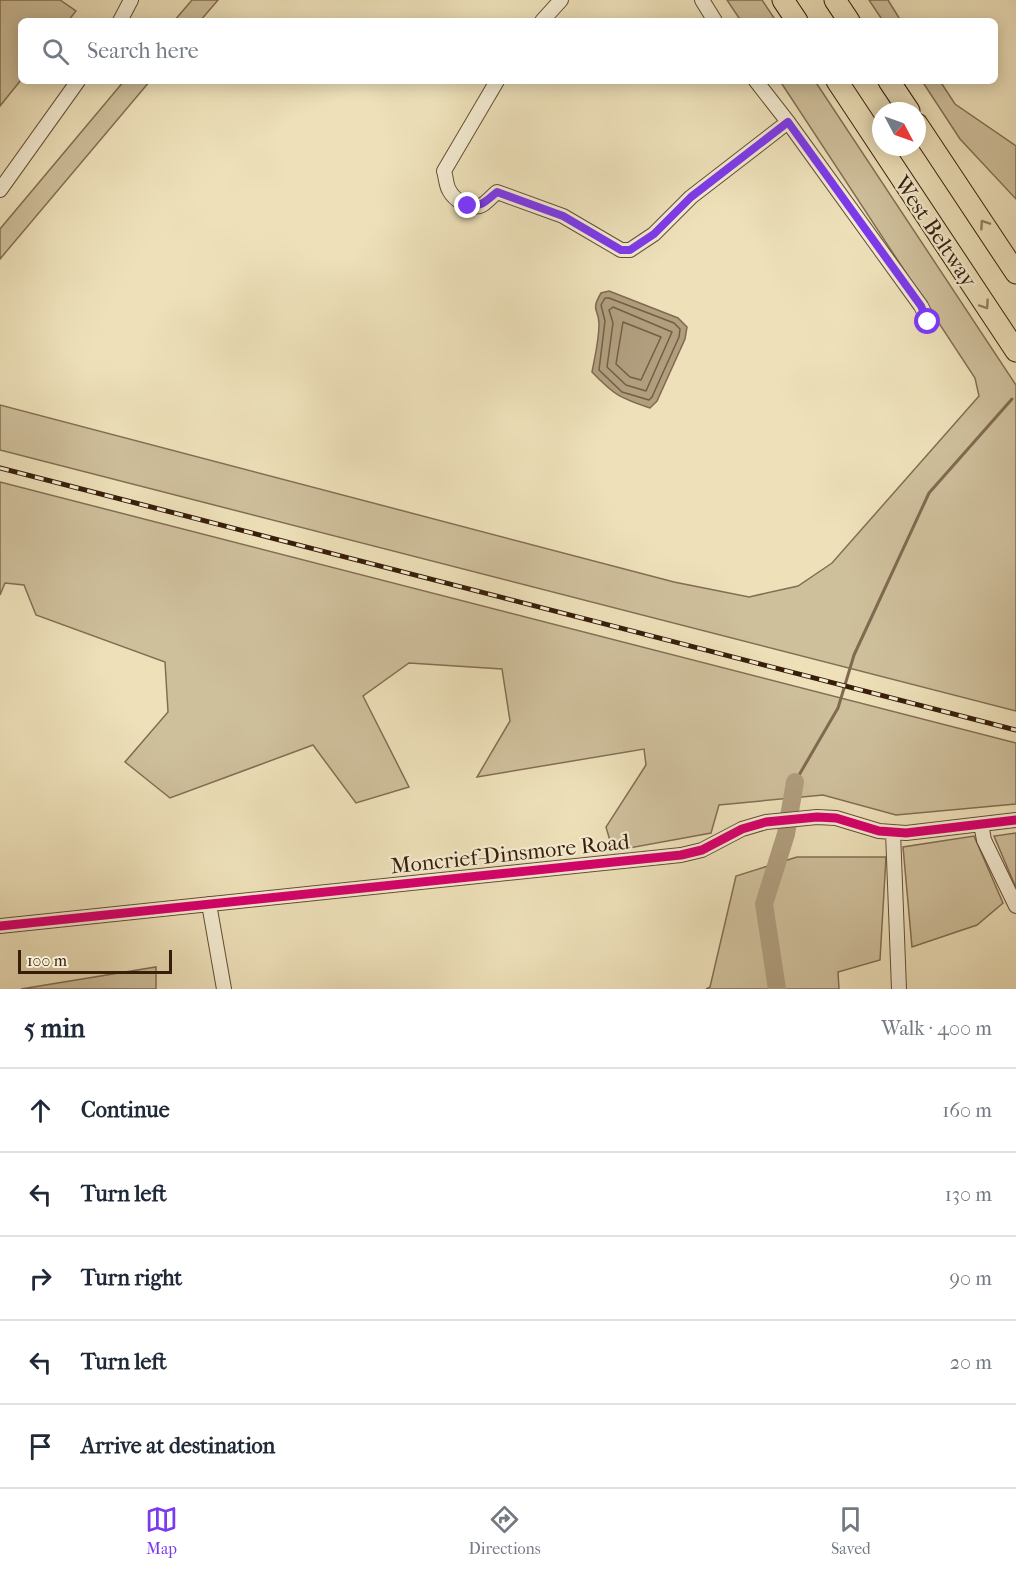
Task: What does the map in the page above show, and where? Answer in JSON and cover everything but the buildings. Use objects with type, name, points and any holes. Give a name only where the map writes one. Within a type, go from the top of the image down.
[{"type":"highway","points":[[783,0],[795,18]]},
{"type":"highway","points":[[835,0],[847,18]]},
{"type":"highway","name":"West Beltway","points":[[839,84],[1016,351]]},
{"type":"highway","points":[[891,84],[903,102]]},
{"type":"highway","name":"West Beltway","points":[[926,138],[1016,273]]},
{"type":"street","points":[[122,18],[131,0]]},
{"type":"street","points":[[545,18],[561,0]]},
{"type":"street","points":[[702,0],[713,18]]},
{"type":"street","points":[[0,190],[76,84]]},
{"type":"street","points":[[495,84],[444,171],[448,189],[456,199],[468,206],[477,207],[497,192],[528,202],[563,216],[621,250],[630,250],[654,234],[691,197],[788,122]]},
{"type":"street","points":[[758,84],[921,306],[928,322]]},
{"type":"street","name":"Moncrief-Dinsmore Road","points":[[0,926],[681,855],[702,850],[742,829],[766,822],[817,817],[836,818],[865,828],[906,833],[1016,820]]},
{"type":"street","points":[[981,824],[984,840],[1016,906]]},
{"type":"street","points":[[893,832],[899,989]]},
{"type":"street","points":[[209,904],[224,989]]},
{"type":"shaded area","points":[[0,0],[60,0],[76,11],[70,18],[18,18],[18,84],[0,106]]},
{"type":"shaded area","points":[[192,0],[218,0],[203,18],[177,18]]},
{"type":"shaded area","points":[[727,0],[762,0],[774,18],[739,18]]},
{"type":"shaded area","points":[[869,0],[888,0],[899,18],[881,18]]},
{"type":"shaded area","points":[[121,84],[147,84],[0,259],[0,229]]},
{"type":"shaded area","points":[[782,84],[817,84],[1016,385],[1016,711],[0,450],[0,405],[674,582],[749,597],[798,586],[832,563],[979,396],[975,378]]},
{"type":"shaded area","points":[[924,84],[942,84],[955,104],[1016,146],[1016,199],[960,139]]},
{"type":"shaded area","points":[[0,482],[1016,743],[1016,804],[896,815],[823,795],[719,805],[711,833],[613,851],[606,827],[646,765],[644,749],[477,777],[510,721],[502,669],[409,663],[363,696],[409,787],[356,803],[313,745],[170,798],[125,762],[168,712],[165,662],[36,615],[24,585],[5,583],[0,595]]},
{"type":"shaded area","points":[[1016,833],[1016,888],[994,836]]},
{"type":"shaded area","points":[[974,836],[1003,903],[977,925],[912,947],[903,847]]},
{"type":"shaded area","points":[[797,857],[886,857],[880,960],[838,972],[839,989],[706,989],[710,987],[736,876]]},
{"type":"shaded area","points":[[156,967],[156,989],[21,989]]},
{"type":"water","points":[[609,291],[678,318],[687,327],[685,339],[657,401],[650,408],[618,395],[592,372],[599,330],[596,304],[601,293]]},
{"type":"waterway","points":[[795,782],[838,708],[854,655],[929,493],[1012,399]]},
{"type":"waterway","points":[[777,989],[764,904],[786,834],[795,782]]},
{"type":"railway","points":[[0,468],[1016,730]]},
{"type":"cycle path","points":[[0,926],[681,855],[702,850],[742,829],[766,822],[817,817],[836,818],[879,831],[906,833],[1016,820]]},
{"type":"route","points":[[468,206],[477,207],[497,192],[563,216],[621,250],[630,250],[654,234],[691,197],[788,122],[921,306],[928,322]]}]
